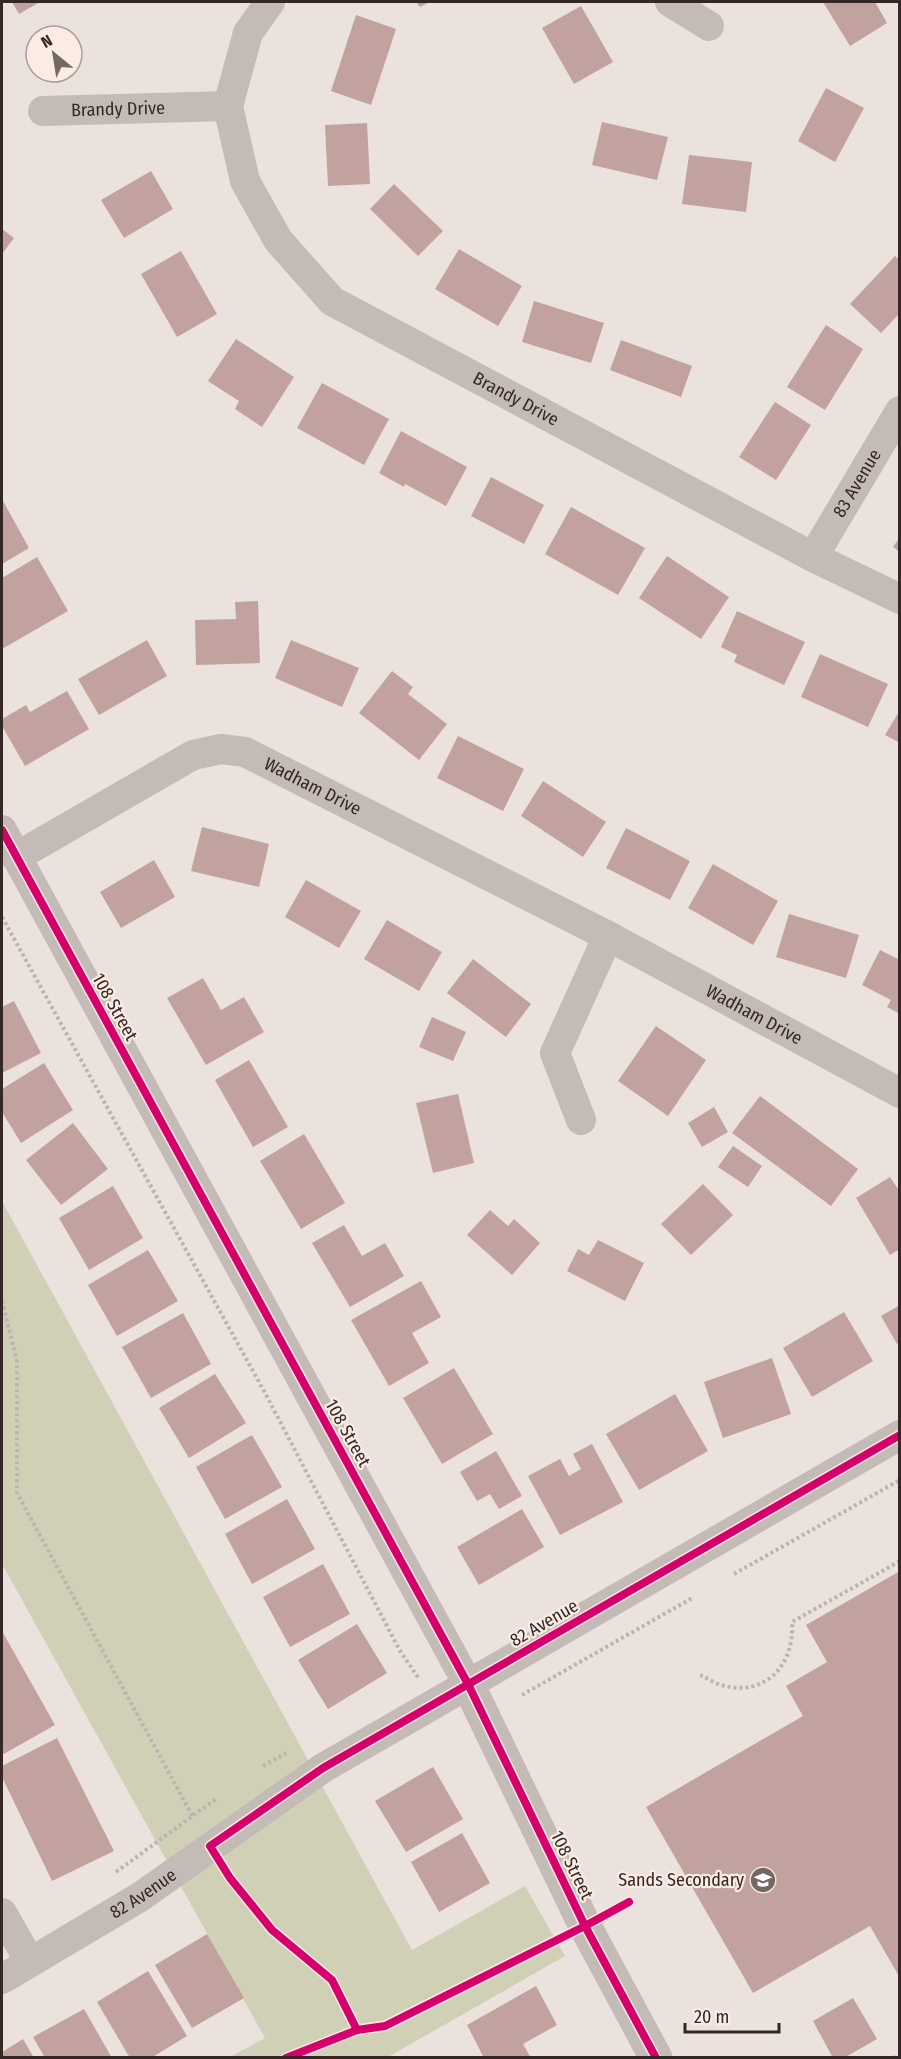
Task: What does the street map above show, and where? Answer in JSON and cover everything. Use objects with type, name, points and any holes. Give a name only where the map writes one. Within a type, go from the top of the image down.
[{"type":"street","name":"Brandy Drive","points":[[270,2],[248,33],[228,106],[244,181],[278,240],[332,301],[813,557],[900,599]]},
{"type":"street","points":[[670,2],[709,26]]},
{"type":"street","name":"Brandy Drive","points":[[43,111],[228,106]]},
{"type":"street","name":"83 Avenue","points":[[813,557],[900,411]]},
{"type":"street","name":"Wadham Drive","points":[[16,857],[193,755],[221,749],[245,752],[608,936],[900,1093]]},
{"type":"street","name":"108 Street","points":[[2,830],[468,1684],[585,1926],[656,2058]]},
{"type":"street","points":[[581,1120],[555,1053],[608,936]]},
{"type":"street","name":"82 Avenue","points":[[2,1979],[140,1897],[323,1767],[900,1435]]},
{"type":"street","points":[[2,1913],[30,1962]]},
{"type":"path","points":[[2,917],[264,1391],[399,1649],[419,1679]]},
{"type":"path","points":[[2,1300],[17,1360],[17,1493],[193,1817]]},
{"type":"path","points":[[734,1574],[900,1480]]},
{"type":"path","points":[[700,1674],[722,1685],[743,1688],[765,1682],[778,1671],[788,1656],[793,1636],[792,1622],[900,1561]]},
{"type":"path","points":[[522,1695],[694,1597]]},
{"type":"path","points":[[263,1766],[290,1750]]},
{"type":"path","points":[[110,1877],[217,1798]]},
{"type":"path","points":[[230,1878],[272,1930],[332,1980],[357,2030]]},
{"type":"path","points":[[347,2033],[366,2028]]},
{"type":"path","points":[[893,2058],[900,2056]]},
{"type":"green space","points":[[2,1201],[412,1950],[525,1886],[565,1956],[388,2057],[230,2057],[265,2038],[2,1564]]},
{"type":"building","points":[[12,2],[40,2],[19,14]]},
{"type":"building","points":[[416,2],[430,2],[420,7]]},
{"type":"building","points":[[823,2],[875,2],[887,23],[850,46]]},
{"type":"building","points":[[581,6],[613,62],[574,84],[542,28]]},
{"type":"building","points":[[356,15],[396,29],[371,105],[331,91]]},
{"type":"building","points":[[826,88],[864,108],[835,162],[798,141]]},
{"type":"building","points":[[602,122],[668,137],[657,180],[592,165]]},
{"type":"building","points":[[367,123],[370,184],[328,186],[325,125]]},
{"type":"building","points":[[689,155],[752,162],[746,212],[682,204]]},
{"type":"building","points":[[151,171],[173,209],[124,238],[101,200]]},
{"type":"building","points":[[394,184],[443,231],[418,256],[370,209]]},
{"type":"building","points":[[2,229],[14,238],[2,254]]},
{"type":"building","points":[[459,249],[522,286],[498,326],[435,289]]},
{"type":"building","points":[[181,251],[217,314],[177,337],[141,274]]},
{"type":"building","points":[[895,256],[900,261],[900,313],[881,333],[850,304]]},
{"type":"building","points":[[534,301],[604,323],[591,363],[522,342]]},
{"type":"building","points":[[826,325],[863,349],[825,410],[787,387]]},
{"type":"building","points":[[236,339],[294,377],[262,427],[235,409],[239,401],[208,381]]},
{"type":"building","points":[[621,340],[692,366],[681,397],[610,370]]},
{"type":"building","points":[[322,383],[389,419],[364,465],[297,428]]},
{"type":"building","points":[[775,402],[811,425],[776,480],[739,457]]},
{"type":"building","points":[[401,431],[467,467],[446,506],[379,473]]},
{"type":"building","points":[[491,477],[544,505],[524,544],[471,516]]},
{"type":"building","points":[[2,499],[29,548],[2,564]]},
{"type":"building","points":[[571,507],[645,548],[618,595],[545,554]]},
{"type":"building","points":[[900,537],[900,552],[893,547]]},
{"type":"building","points":[[667,556],[729,597],[701,639],[639,598]]},
{"type":"building","points":[[37,557],[68,611],[2,649],[2,578]]},
{"type":"building","points":[[258,601],[260,663],[196,665],[195,620],[236,619],[235,602]]},
{"type":"building","points":[[737,611],[805,642],[784,685],[734,662],[737,655],[721,647]]},
{"type":"building","points":[[147,640],[167,676],[99,715],[78,679]]},
{"type":"building","points":[[291,640],[359,668],[342,707],[275,678]]},
{"type":"building","points":[[820,654],[888,684],[868,727],[801,697]]},
{"type":"building","points":[[392,671],[413,687],[408,694],[447,724],[419,760],[359,713]]},
{"type":"building","points":[[67,691],[89,729],[25,766],[2,726],[2,719],[26,705],[30,712]]},
{"type":"building","points":[[900,710],[900,743],[885,735]]},
{"type":"building","points":[[458,736],[524,769],[503,811],[437,778]]},
{"type":"building","points":[[543,781],[606,822],[583,857],[521,816]]},
{"type":"building","points":[[202,827],[269,844],[259,887],[191,871]]},
{"type":"building","points":[[626,828],[690,861],[670,900],[606,868]]},
{"type":"building","points":[[154,860],[175,897],[121,928],[100,892]]},
{"type":"building","points":[[713,864],[778,901],[753,945],[688,908]]},
{"type":"building","points":[[306,880],[361,911],[339,948],[285,917]]},
{"type":"building","points":[[789,914],[859,935],[846,978],[776,957]]},
{"type":"building","points":[[387,920],[442,952],[419,991],[364,959]]},
{"type":"building","points":[[880,950],[900,960],[900,1014],[887,1007],[891,1000],[862,985]]},
{"type":"building","points":[[473,959],[531,1004],[506,1037],[447,993]]},
{"type":"building","points":[[203,978],[221,1010],[244,997],[264,1032],[206,1065],[167,998]]},
{"type":"building","points":[[14,1001],[41,1053],[2,1073],[2,1007]]},
{"type":"building","points":[[432,1017],[466,1032],[453,1061],[419,1047]]},
{"type":"building","points":[[656,1026],[706,1060],[668,1116],[618,1081]]},
{"type":"building","points":[[249,1060],[288,1127],[253,1147],[215,1080]]},
{"type":"building","points":[[44,1063],[73,1110],[21,1143],[2,1112],[2,1089]]},
{"type":"building","points":[[458,1094],[474,1163],[433,1173],[416,1103]]},
{"type":"building","points":[[760,1096],[858,1169],[831,1206],[732,1133]]},
{"type":"building","points":[[714,1107],[728,1132],[702,1147],[688,1123]]},
{"type":"building","points":[[73,1123],[108,1169],[61,1205],[26,1160]]},
{"type":"building","points":[[304,1134],[345,1203],[301,1229],[260,1161]]},
{"type":"building","points":[[733,1146],[762,1166],[748,1187],[718,1167]]},
{"type":"building","points":[[890,1177],[900,1192],[900,1249],[890,1255],[856,1198]]},
{"type":"building","points":[[703,1184],[733,1215],[691,1255],[661,1224]]},
{"type":"building","points":[[113,1186],[143,1238],[89,1270],[59,1218]]},
{"type":"building","points":[[490,1210],[508,1226],[514,1219],[540,1243],[512,1275],[467,1235]]},
{"type":"building","points":[[344,1225],[362,1256],[385,1243],[404,1276],[350,1307],[312,1243]]},
{"type":"building","points":[[598,1240],[644,1263],[625,1301],[567,1271],[578,1249],[589,1255]]},
{"type":"building","points":[[148,1250],[178,1301],[117,1336],[88,1285]]},
{"type":"building","points":[[421,1281],[441,1317],[412,1333],[429,1363],[389,1386],[351,1320]]},
{"type":"building","points":[[900,1305],[900,1343],[897,1344],[881,1316]]},
{"type":"building","points":[[844,1312],[873,1361],[812,1397],[783,1348]]},
{"type":"building","points":[[183,1313],[211,1364],[151,1398],[122,1347]]},
{"type":"building","points":[[772,1358],[791,1414],[723,1438],[704,1382]]},
{"type":"building","points":[[454,1368],[493,1434],[442,1464],[403,1398]]},
{"type":"building","points":[[215,1374],[246,1423],[189,1458],[159,1408]]},
{"type":"building","points":[[675,1394],[708,1451],[639,1490],[606,1434]]},
{"type":"building","points":[[252,1435],[282,1487],[225,1519],[196,1467]]},
{"type":"building","points":[[592,1444],[623,1502],[560,1535],[528,1476],[560,1459],[569,1476],[581,1469],[573,1454]]},
{"type":"building","points":[[496,1451],[522,1496],[499,1509],[490,1494],[477,1501],[460,1472]]},
{"type":"building","points":[[287,1499],[315,1549],[252,1584],[225,1534]]},
{"type":"building","points":[[522,1509],[544,1547],[479,1585],[457,1547]]},
{"type":"building","points":[[323,1564],[350,1614],[290,1647],[263,1597]]},
{"type":"building","points":[[900,1571],[900,1978],[870,1926],[753,1993],[646,1807],[803,1716],[786,1686],[827,1662],[806,1625]]},
{"type":"building","points":[[357,1624],[387,1673],[328,1709],[298,1660]]},
{"type":"building","points":[[2,1631],[55,1725],[2,1755]]},
{"type":"building","points":[[57,1738],[114,1851],[52,1881],[2,1777],[2,1766]]},
{"type":"building","points":[[433,1767],[463,1819],[406,1852],[375,1801]]},
{"type":"building","points":[[462,1833],[490,1883],[439,1912],[411,1862]]},
{"type":"building","points":[[207,1934],[244,1998],[192,2028],[155,1965]]},
{"type":"building","points":[[148,1971],[187,2036],[151,2058],[130,2058],[97,2002]]},
{"type":"building","points":[[536,1986],[557,2025],[523,2044],[531,2058],[484,2058],[467,2025]]},
{"type":"building","points":[[853,1998],[877,2039],[844,2058],[833,2058],[813,2021]]},
{"type":"building","points":[[84,2009],[112,2058],[45,2058],[33,2037]]},
{"type":"building","points":[[23,2039],[34,2058],[2,2058],[2,2052]]},
{"type":"cycle path","points":[[2,830],[468,1684],[585,1926],[656,2058]]},
{"type":"cycle path","points":[[357,2030],[332,1980],[272,1930],[230,1878],[210,1846],[323,1768],[900,1435]]},
{"type":"cycle path","points":[[286,2058],[357,2030],[385,2026],[629,1902]]},
{"type":"place","name":"Sands Secondary","points":[[763,1880]]}]
